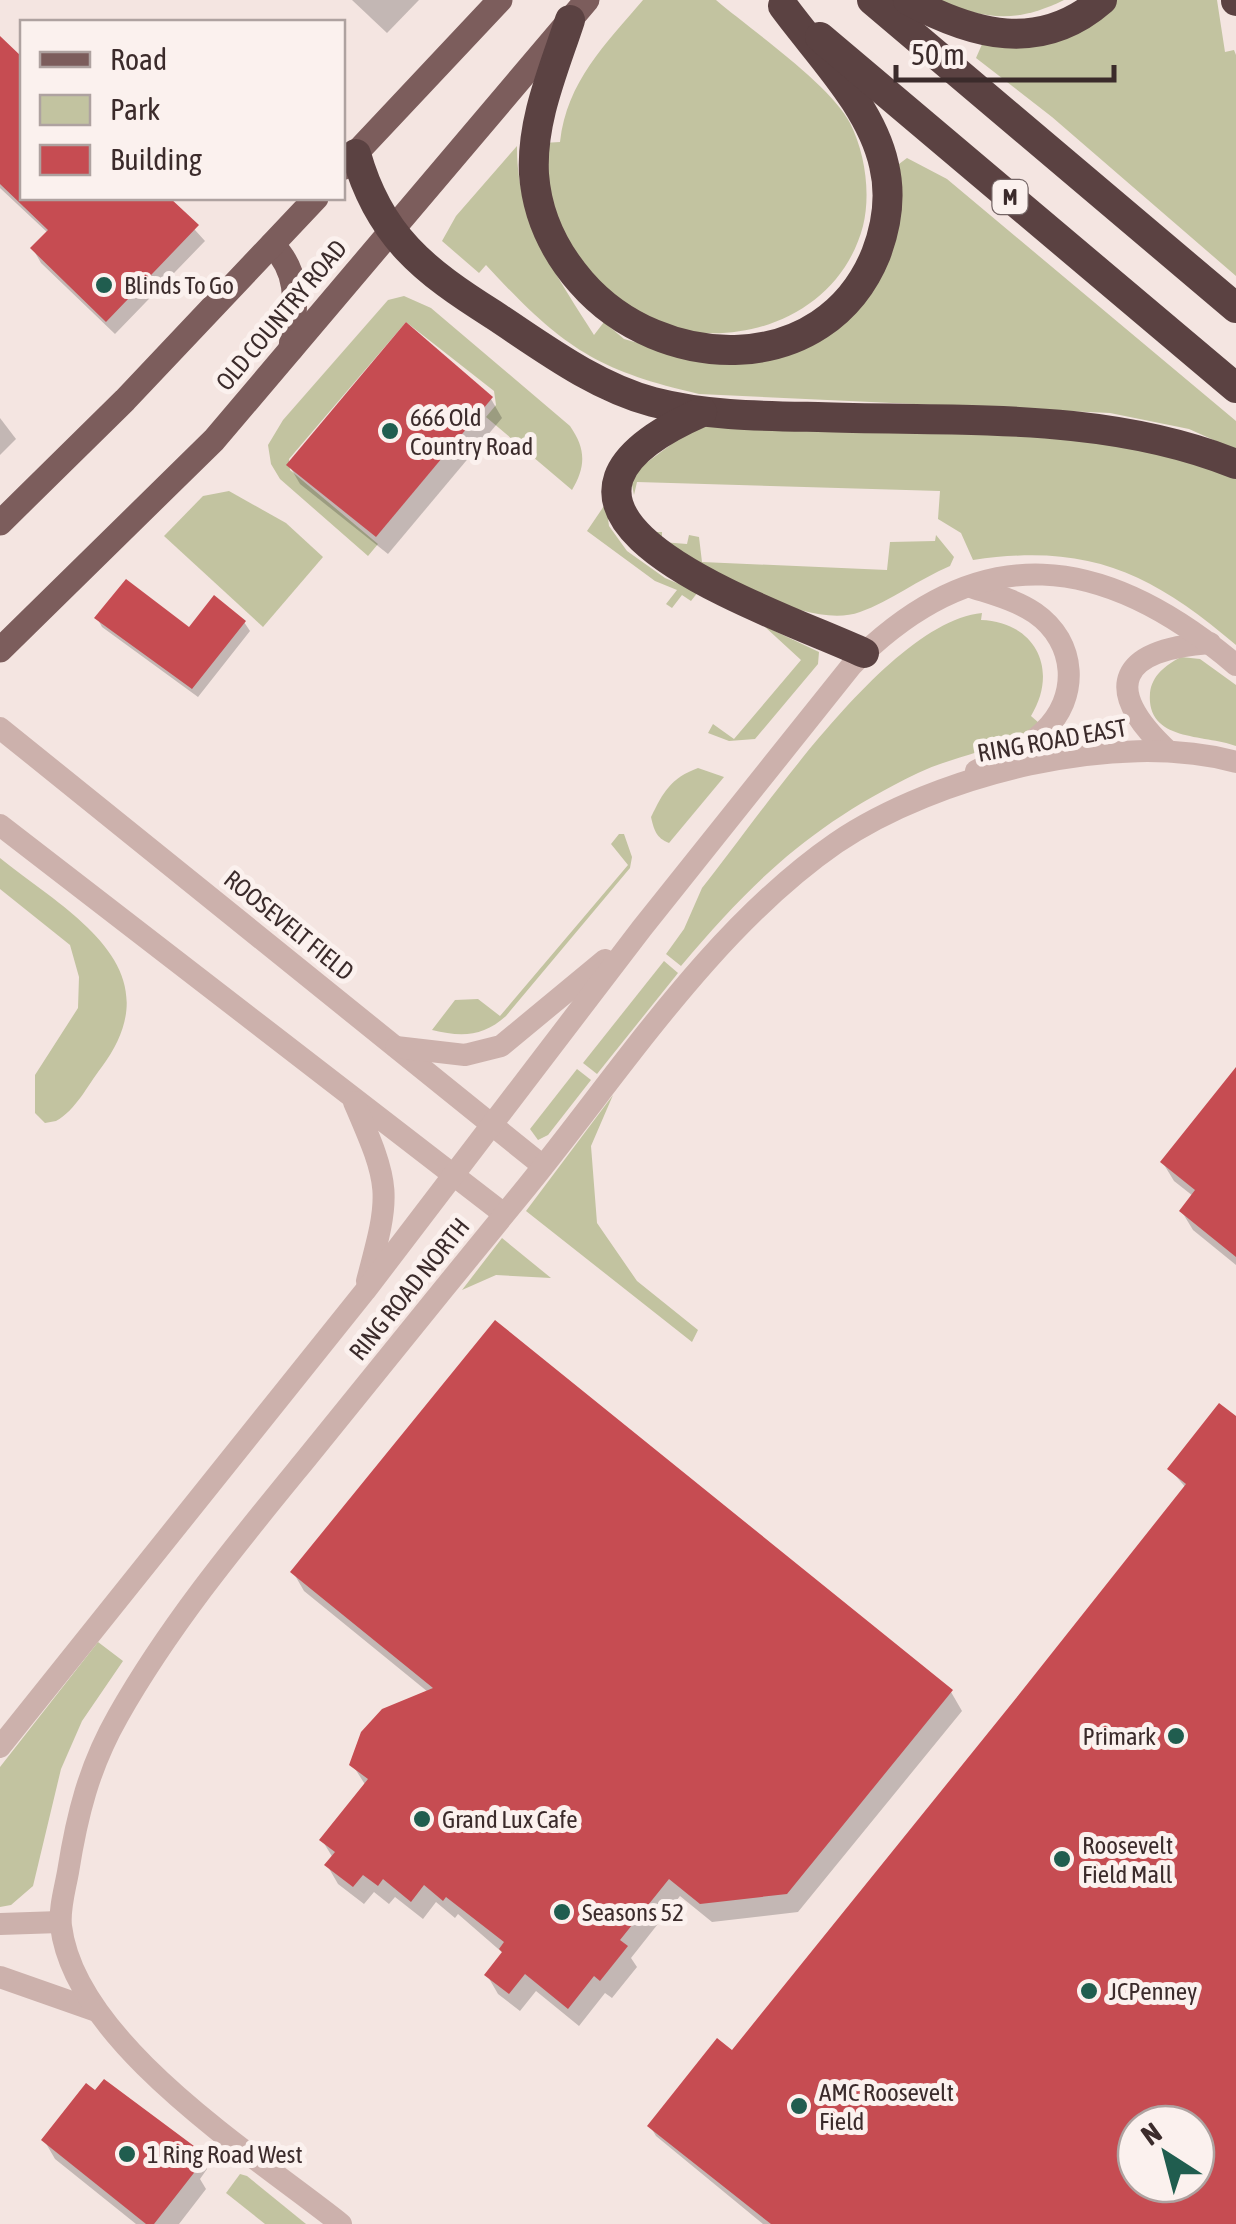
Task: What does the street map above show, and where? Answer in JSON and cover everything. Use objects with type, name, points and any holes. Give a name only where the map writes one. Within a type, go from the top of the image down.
[{"type":"highway","name":"M","points":[[872,0],[1236,308]]},
{"type":"highway","points":[[908,0],[957,25],[1016,35],[1050,30],[1102,0]]},
{"type":"highway","points":[[578,10],[543,104],[534,154],[540,210],[557,250],[592,295],[634,329],[684,346],[746,350],[802,333],[848,299],[871,266],[886,214],[886,176],[871,131],[779,3]]},
{"type":"highway","name":"M","points":[[779,3],[1236,388]]},
{"type":"highway","points":[[349,161],[391,233],[461,294],[577,368],[626,393],[702,412],[1088,427],[1180,444],[1236,464]]},
{"type":"highway","points":[[702,412],[656,433],[628,459],[619,490],[630,530],[648,549],[681,570],[864,653]]},
{"type":"main road","points":[[349,161],[500,0]]},
{"type":"main road","name":"OLD COUNTRY ROAD","points":[[0,650],[180,476],[578,10]]},
{"type":"main road","name":"OLD COUNTRY ROAD","points":[[0,523],[314,200]]},
{"type":"main road","points":[[272,245],[288,262],[294,280],[291,349]]},
{"type":"street","points":[[864,653],[916,611],[970,587],[1046,574],[1097,580],[1156,606],[1236,665]]},
{"type":"street","points":[[938,791],[1043,732],[1070,690],[1064,647],[1048,624],[1021,605],[970,587]]},
{"type":"street","points":[[1168,751],[1129,708],[1127,686],[1132,672],[1150,654],[1165,648],[1210,643]]},
{"type":"street","name":"RING ROAD NORTH","points":[[0,1746],[365,1291],[642,928],[864,653]]},
{"type":"street","name":"ROOSEVELT FIELD","points":[[0,728],[544,1166]]},
{"type":"street","name":"RING ROAD EAST","points":[[938,791],[1086,757],[1168,751],[1236,762]]},
{"type":"street","name":"RING ROAD NORTH","points":[[94,2010],[70,1968],[60,1922],[77,1812],[88,1775],[118,1716],[228,1555],[694,979],[775,891],[861,828],[938,791]]},
{"type":"street","points":[[0,825],[504,1214]]},
{"type":"street","points":[[396,1047],[465,1055],[501,1046],[642,928]]},
{"type":"street","points":[[353,1098],[380,1159],[386,1188],[384,1219],[365,1291]]},
{"type":"street","points":[[0,1924],[60,1922]]},
{"type":"street","points":[[0,1977],[94,2010],[174,2091],[341,2224]]},
{"type":"green space","points":[[643,0],[716,0],[789,58],[826,92],[850,123],[865,173],[863,226],[850,258],[832,284],[808,305],[780,320],[749,330],[716,333],[683,331],[650,322],[586,274],[564,238],[549,191],[543,143],[560,142],[579,82]]},
{"type":"green space","points":[[933,0],[1064,0],[1029,13],[999,16]]},
{"type":"green space","points":[[1113,0],[1217,0],[1225,52],[1234,50],[1236,55],[1236,276],[1052,117],[976,58],[983,42]]},
{"type":"green space","points":[[517,146],[518,173],[531,222],[553,268],[594,335],[604,322],[624,339],[691,358],[843,316],[895,167],[907,158],[947,179],[1236,421],[1236,450],[1189,429],[1110,413],[699,394],[631,375],[580,350],[535,315],[486,265],[479,273],[442,241],[456,216]]},
{"type":"green space","points":[[404,296],[431,308],[570,426],[579,442],[582,465],[572,490],[486,417],[496,405],[494,391],[406,322],[289,459],[290,470],[378,544],[368,556],[280,479],[271,464],[268,445],[283,420],[388,300]]},
{"type":"green space","points":[[696,426],[1026,435],[1127,444],[1236,477],[1236,645],[1175,599],[1115,569],[1051,556],[973,560],[961,533],[938,519],[940,491],[637,482],[634,495],[630,475]]},
{"type":"green space","points":[[229,491],[286,523],[323,557],[263,627],[164,536],[203,496]]},
{"type":"green space","points":[[606,503],[609,526],[627,551],[665,578],[698,592],[691,601],[682,595],[672,608],[666,604],[677,590],[655,581],[587,531]]},
{"type":"green space","points":[[652,532],[662,532],[662,542],[687,544],[689,535],[699,537],[702,562],[887,570],[890,542],[935,541],[936,535],[954,557],[950,566],[883,602],[837,616],[811,613],[755,593],[653,541]]},
{"type":"green space","points":[[982,613],[981,620],[1016,629],[1037,652],[1043,682],[1031,716],[1039,723],[1011,740],[918,773],[847,812],[761,880],[681,966],[666,954],[684,929],[702,888],[829,726],[907,649],[945,624]]},
{"type":"green space","points":[[764,626],[819,652],[818,664],[755,739],[729,741],[708,733],[713,724],[734,739],[801,660]]},
{"type":"green space","points":[[1181,657],[1200,659],[1236,685],[1236,746],[1180,733],[1157,720],[1151,709],[1151,687],[1161,671]]},
{"type":"green space","points":[[698,768],[724,777],[669,843],[656,833],[651,817],[669,787]]},
{"type":"green space","points":[[619,834],[624,834],[632,857],[630,868],[506,1016],[471,1034],[432,1030],[455,1000],[478,999],[500,1016],[628,865],[611,844]]},
{"type":"green space","points":[[0,858],[56,900],[105,946],[120,972],[127,1001],[121,1033],[101,1068],[75,1104],[56,1121],[45,1123],[35,1113],[35,1075],[78,1008],[79,977],[70,945],[0,889]]},
{"type":"green space","points":[[664,961],[678,973],[597,1074],[583,1063]]},
{"type":"green space","points":[[577,1069],[591,1080],[548,1135],[538,1140],[530,1129]]},
{"type":"green space","points":[[613,1095],[591,1146],[597,1223],[637,1281],[698,1330],[692,1342],[526,1211]]},
{"type":"green space","points":[[502,1238],[551,1278],[496,1275],[462,1290]]},
{"type":"green space","points":[[98,1642],[123,1661],[82,1721],[61,1769],[33,1886],[11,1905],[0,1907],[0,1767]]},
{"type":"green space","points":[[240,2174],[306,2224],[265,2224],[226,2193]]},
{"type":"building","name":"Blinds To Go","points":[[0,36],[20,55],[20,200],[172,200],[199,225],[106,322],[30,248],[48,230],[0,184]]},
{"type":"building","name":"666 Old Country Road","points":[[406,322],[493,397],[376,537],[286,465]]},
{"type":"building","points":[[126,579],[189,627],[214,595],[246,621],[192,689],[94,618]]},
{"type":"building","points":[[1236,1067],[1236,1257],[1179,1211],[1195,1190],[1160,1162]]},
{"type":"building","points":[[495,1320],[953,1690],[787,1894],[700,1904],[669,1879],[620,1940],[628,1946],[600,1981],[594,1976],[568,2009],[525,1974],[509,1994],[484,1975],[502,1952],[499,1949],[504,1942],[446,1897],[443,1901],[424,1885],[411,1902],[383,1879],[378,1886],[363,1875],[353,1887],[324,1865],[335,1852],[319,1840],[368,1779],[349,1765],[361,1732],[382,1709],[433,1688],[290,1572]]},
{"type":"building","name":"Roosevelt Field Mall","points":[[1219,1403],[1236,1416],[1236,2224],[771,2224],[647,2126],[717,2038],[732,2050],[1186,1484],[1167,1469]]},
{"type":"building","name":"1 Ring Road West","points":[[104,2079],[198,2149],[190,2160],[197,2169],[154,2224],[146,2224],[41,2140],[86,2083],[95,2090]]},
{"type":"place","name":"Blinds To Go","points":[[104,285]]},
{"type":"place","name":"666 Old Country Road","points":[[390,431]]},
{"type":"place","name":"Primark","points":[[1176,1736]]},
{"type":"place","name":"Grand Lux Cafe","points":[[422,1819]]},
{"type":"place","name":"Roosevelt Field Mall","points":[[1062,1859]]},
{"type":"place","name":"Seasons 52","points":[[562,1912]]},
{"type":"place","name":"JCPenney","points":[[1089,1991]]},
{"type":"place","name":"AMC Roosevelt Field","points":[[799,2106]]},
{"type":"place","name":"1 Ring Road West","points":[[127,2154]]}]
